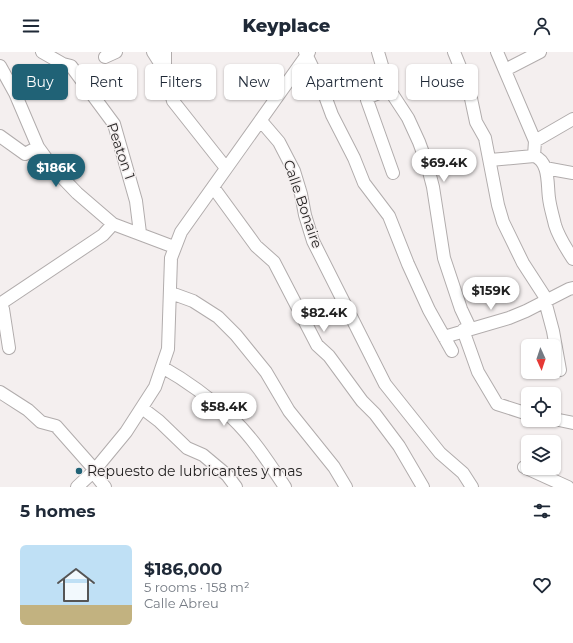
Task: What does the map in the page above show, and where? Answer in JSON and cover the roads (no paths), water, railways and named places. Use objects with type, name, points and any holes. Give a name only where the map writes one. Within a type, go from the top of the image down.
[{"type":"street","name":"Peaton 1","points":[[42,52],[63,64],[71,66],[114,124],[136,201],[140,233]]},
{"type":"street","points":[[105,57],[116,52]]},
{"type":"street","points":[[153,52],[161,64]]},
{"type":"street","points":[[165,52],[165,64]]},
{"type":"street","points":[[378,52],[382,64]]},
{"type":"street","points":[[454,52],[469,89],[476,122],[485,138],[498,205],[503,222],[522,263],[546,301],[554,339]]},
{"type":"street","points":[[497,52],[535,141],[534,156]]},
{"type":"street","points":[[505,70],[540,52]]},
{"type":"street","points":[[77,487],[93,471],[126,432],[155,387],[168,349],[171,258],[181,232],[261,121],[307,53]]},
{"type":"street","points":[[307,53],[332,115],[354,158],[364,183],[390,216],[408,264],[429,310],[452,351]]},
{"type":"street","points":[[0,66],[15,93],[38,147],[54,169],[77,193],[113,224],[174,247]]},
{"type":"street","points":[[173,100],[226,168]]},
{"type":"street","points":[[367,100],[392,173]]},
{"type":"street","points":[[396,100],[408,118],[427,164],[433,187],[444,258],[461,309],[478,372],[497,404],[521,412]]},
{"type":"street","points":[[535,141],[573,119]]},
{"type":"street","name":"Calle Bonaire","points":[[261,121],[279,142],[294,171],[313,240],[385,384],[440,453],[463,473],[472,487]]},
{"type":"street","points":[[0,136],[25,154],[38,147]]},
{"type":"street","points":[[490,160],[534,156],[541,161],[545,168],[556,227],[560,238],[573,259]]},
{"type":"street","points":[[545,168],[573,173]]},
{"type":"street","points":[[212,187],[256,246],[274,262],[317,346],[329,356],[362,401],[375,414],[399,446],[423,487]]},
{"type":"street","points":[[9,348],[3,309],[0,304],[103,235],[113,224]]},
{"type":"street","points":[[444,336],[509,318],[546,301],[572,285]]},
{"type":"street","points":[[171,293],[193,301],[218,317],[236,335],[266,372],[289,411],[334,467],[346,487]]},
{"type":"street","points":[[162,367],[177,375],[233,419],[252,440],[285,487]]},
{"type":"street","points":[[0,392],[28,410],[40,422],[56,426],[105,487]]},
{"type":"street","points":[[142,408],[159,421],[187,448],[203,455],[227,475],[236,487]]},
{"type":"street","points":[[561,420],[573,423]]},
{"type":"street","points":[[542,475],[568,487]]},
{"type":"place","name":"Repuesto de lubricantes y mas","points":[[79,471]]}]
